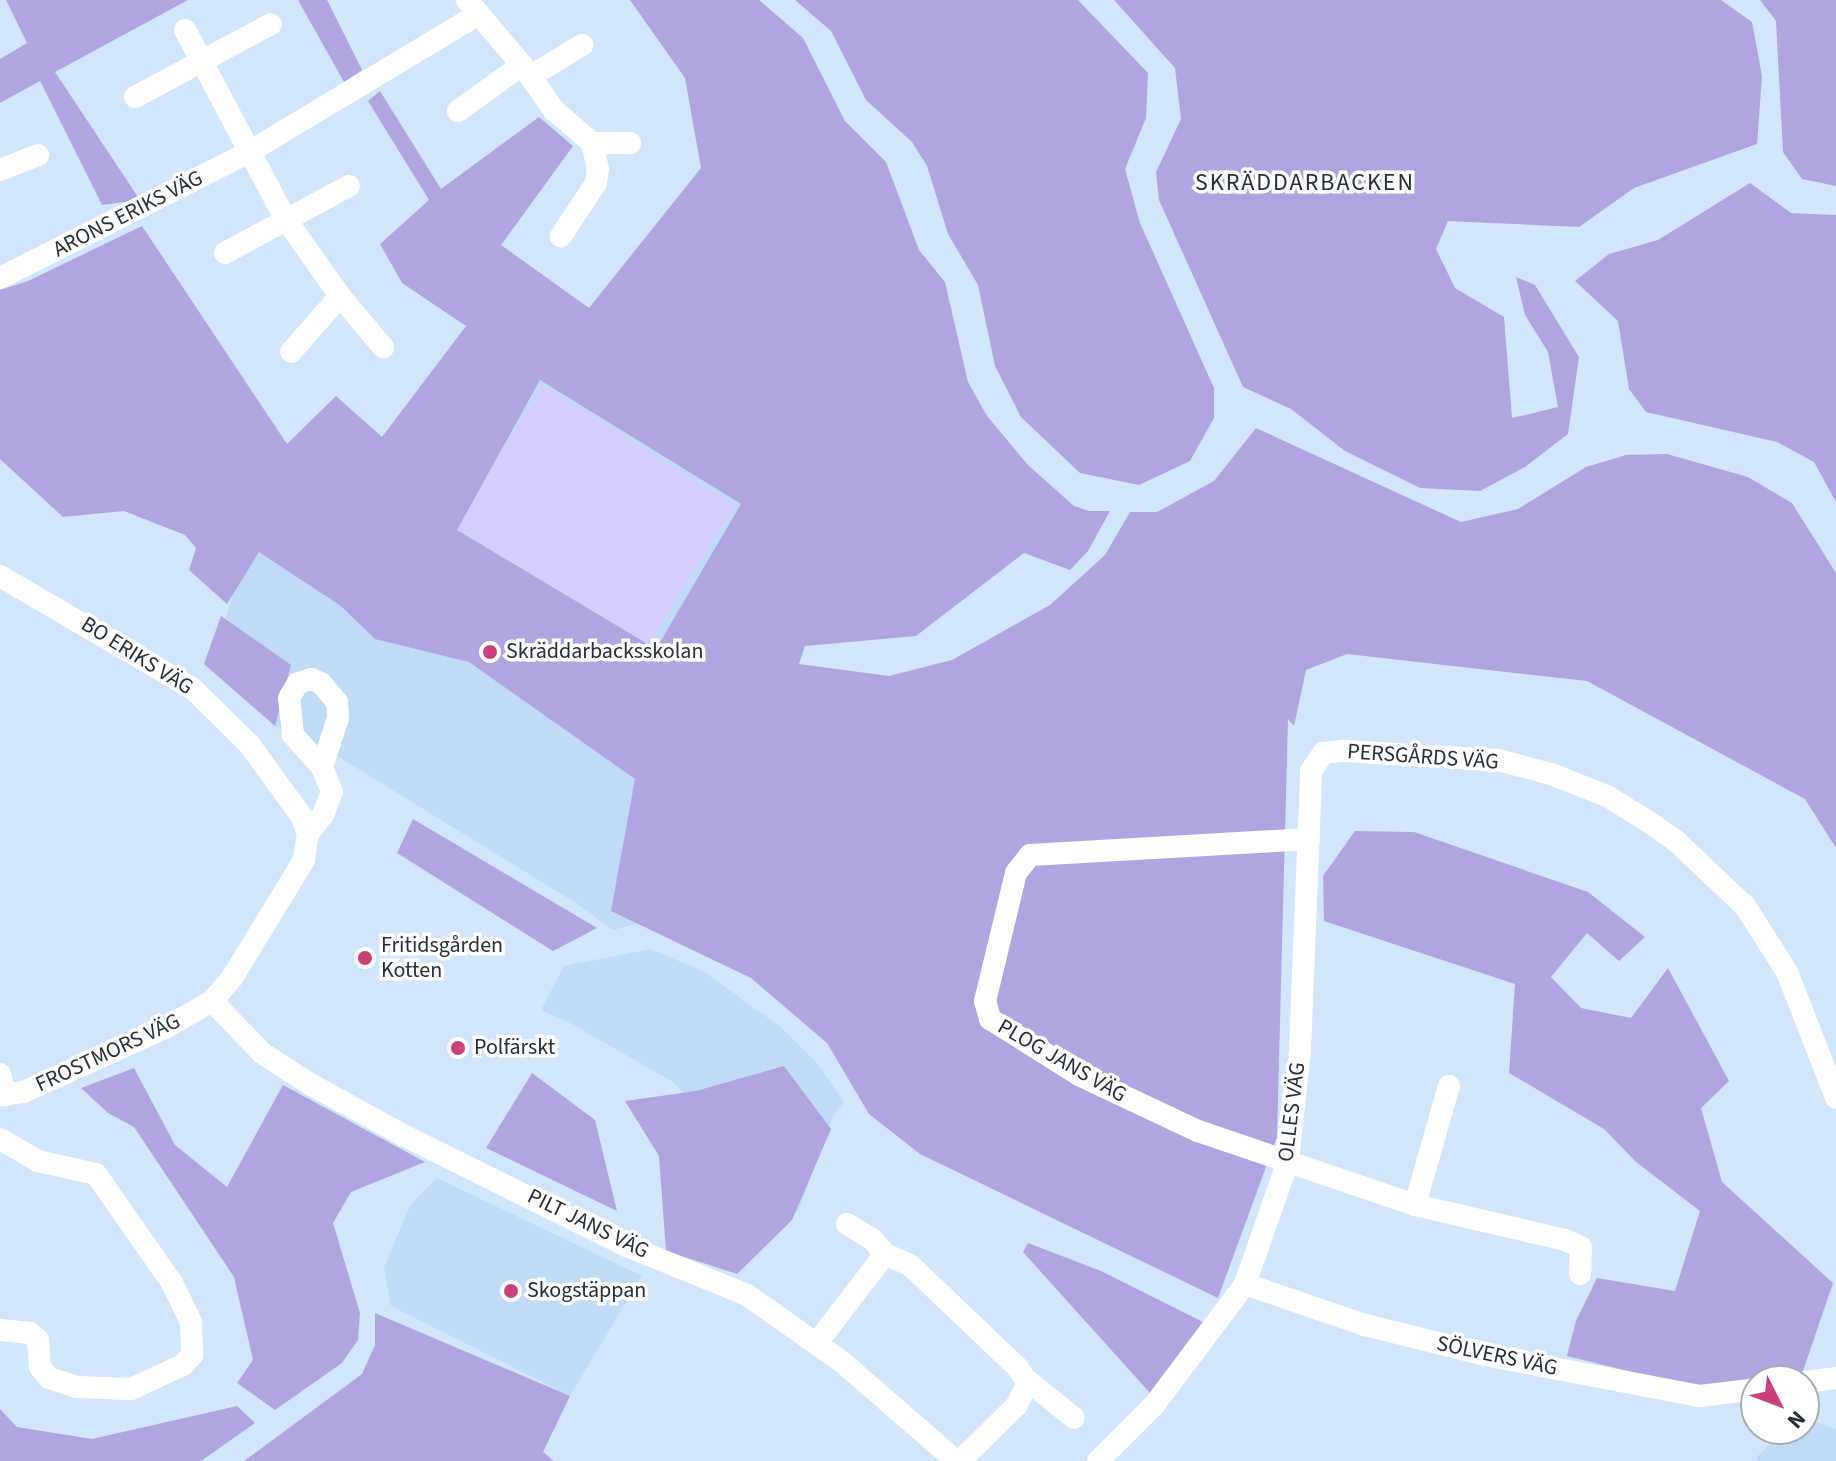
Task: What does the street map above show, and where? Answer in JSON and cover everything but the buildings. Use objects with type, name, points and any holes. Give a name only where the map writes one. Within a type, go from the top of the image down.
[{"type":"street","name":"ARONS ERIKS VÄG","points":[[2,271],[249,152],[472,8],[526,70],[554,110],[592,143]]},
{"type":"street","points":[[135,97],[271,24]]},
{"type":"street","points":[[185,30],[285,218],[340,296],[383,347]]},
{"type":"street","points":[[458,111],[526,70],[582,45]]},
{"type":"street","points":[[561,236],[596,183],[598,169],[592,143],[630,143]]},
{"type":"street","points":[[0,170],[38,155]]},
{"type":"street","points":[[225,253],[349,186]]},
{"type":"street","points":[[291,352],[340,296]]},
{"type":"street","name":"BO ERIKS VÄG","points":[[0,576],[192,688],[249,744],[302,817],[308,834]]},
{"type":"street","name":"PERSGÅRDS VÄG","points":[[1323,753],[1357,751],[1498,760],[1551,774],[1607,796],[1649,822],[1717,877],[1745,906],[1787,972],[1836,1098]]},
{"type":"street","name":"OLLES VÄG","points":[[1098,1461],[1155,1404],[1245,1284],[1288,1161],[1300,1050],[1311,771],[1323,753]]},
{"type":"street","points":[[212,1001],[232,978],[304,860],[308,834],[323,815],[332,792],[322,767]]},
{"type":"street","name":"PLOG JANS VÄG","points":[[1288,1161],[1198,1131],[1081,1076],[993,1023],[987,1014],[985,1001],[1016,873],[1030,855],[1309,839]]},
{"type":"street","name":"FROSTMORS VÄG","points":[[2,1088],[24,1092],[167,1027],[212,1001]]},
{"type":"street","name":"PILT JANS VÄG","points":[[212,1001],[233,1027],[274,1063],[310,1084],[407,1137],[627,1246],[747,1295],[841,1361],[958,1461]]},
{"type":"street","points":[[1415,1205],[1449,1086]]},
{"type":"street","points":[[0,1139],[38,1161],[96,1174],[172,1283],[191,1322],[192,1355],[183,1365],[131,1389],[77,1387],[49,1378],[40,1367],[38,1340],[30,1333],[0,1330]]},
{"type":"street","points":[[1288,1161],[1415,1205],[1565,1240],[1581,1247],[1580,1274]]},
{"type":"street","points":[[847,1224],[872,1239],[885,1254],[910,1265],[1027,1380],[1074,1418]]},
{"type":"street","points":[[816,1344],[885,1254]]},
{"type":"street","name":"SÖLVERS VÄG","points":[[1245,1284],[1365,1325],[1490,1356],[1700,1396],[1740,1391]]},
{"type":"street","points":[[958,1461],[1017,1405],[1027,1380]]},
{"type":"shaded area","points":[[6,0],[188,0],[55,72],[140,200],[102,205],[40,81],[0,103],[0,59],[27,43]]},
{"type":"shaded area","points":[[298,0],[327,0],[362,70],[344,82]]},
{"type":"shaded area","points":[[630,0],[759,0],[803,38],[845,121],[886,162],[919,250],[945,282],[968,382],[987,416],[1028,465],[1074,506],[1089,511],[1110,511],[1088,551],[1070,570],[1024,553],[916,636],[805,646],[799,664],[889,676],[952,660],[1050,605],[1105,555],[1130,512],[1157,512],[1214,481],[1256,428],[1461,522],[1518,509],[1586,467],[1626,455],[1667,454],[1748,477],[1792,503],[1836,573],[1836,848],[1805,799],[1587,681],[1347,654],[1306,670],[1294,726],[1288,719],[1277,1137],[1218,1298],[920,1154],[869,1114],[827,1043],[751,978],[611,911],[635,779],[469,662],[375,639],[341,606],[259,552],[227,604],[189,570],[196,548],[185,535],[124,511],[63,517],[0,459],[0,290],[28,281],[142,226],[287,444],[336,396],[382,437],[466,326],[402,283],[380,244],[429,200],[368,101],[380,91],[441,189],[539,117],[573,146],[501,245],[589,308],[701,168],[685,78]],"holes":[[[540,380],[741,504],[656,649],[457,530]]]},
{"type":"shaded area","points":[[795,0],[1078,0],[1148,73],[1146,118],[1125,169],[1140,223],[1214,388],[1214,418],[1190,461],[1139,485],[1080,473],[1021,417],[995,366],[978,285],[948,234],[927,166],[912,142],[866,100],[831,31]]},
{"type":"shaded area","points":[[1114,0],[1721,0],[1752,22],[1762,76],[1757,144],[1634,188],[1579,227],[1448,221],[1436,249],[1455,288],[1504,317],[1512,418],[1558,407],[1548,352],[1525,315],[1516,277],[1535,285],[1579,357],[1568,434],[1525,467],[1480,491],[1420,488],[1345,451],[1291,409],[1243,387],[1159,200],[1156,172],[1181,119],[1175,68]]},
{"type":"shaded area","points":[[1760,0],[1836,0],[1836,186],[1802,179],[1783,152],[1776,21]]},
{"type":"shaded area","points":[[1750,183],[1791,213],[1836,215],[1836,502],[1814,462],[1777,442],[1646,412],[1629,389],[1618,321],[1575,281],[1609,254],[1658,240]]},
{"type":"shaded area","name":"Skräddarbacksskolan","points":[[540,379],[741,504],[643,922],[613,930],[579,905],[339,757],[275,726],[222,631],[246,549]]},
{"type":"shaded area","points":[[543,385],[736,505],[647,647],[455,527]]},
{"type":"shaded area","points":[[221,616],[291,665],[275,726],[204,664]]},
{"type":"shaded area","points":[[413,819],[597,928],[553,951],[397,853]]},
{"type":"shaded area","points":[[1355,831],[1414,832],[1588,892],[1645,937],[1619,961],[1587,933],[1551,977],[1581,1008],[1631,1018],[1668,968],[1729,1081],[1701,1108],[1722,1182],[1833,1283],[1805,1365],[1740,1365],[1740,1381],[1697,1388],[1567,1356],[1576,1321],[1597,1278],[1675,1291],[1700,1211],[1636,1162],[1604,1129],[1509,1073],[1515,984],[1324,921],[1323,876]]},
{"type":"shaded area","points":[[650,949],[703,971],[782,1028],[818,1064],[844,1102],[834,1114],[798,1212],[673,1082],[572,1024],[541,1010],[564,966]]},
{"type":"shaded area","points":[[784,1066],[831,1129],[792,1220],[737,1274],[666,1251],[659,1156],[625,1101],[696,1091]]},
{"type":"shaded area","points":[[134,1068],[175,1145],[227,1187],[283,1085],[425,1162],[351,1192],[333,1223],[360,1313],[358,1340],[342,1363],[275,1410],[237,1383],[253,1360],[234,1277],[134,1127],[108,1113],[81,1088]]},
{"type":"shaded area","points":[[532,1073],[595,1120],[617,1211],[486,1148]]},
{"type":"shaded area","name":"Skogstäppan","points":[[437,1178],[642,1276],[570,1396],[391,1306],[384,1268],[410,1205]]},
{"type":"shaded area","points":[[1028,1243],[1101,1271],[1205,1323],[1150,1393],[1023,1252]]},
{"type":"shaded area","points":[[375,1313],[570,1396],[543,1452],[554,1461],[244,1461],[362,1374],[375,1345]]},
{"type":"shaded area","points":[[237,1406],[255,1423],[201,1461],[0,1461],[0,1409],[17,1427],[92,1439]]},
{"type":"shaded area","points":[[1820,1424],[1836,1429],[1836,1461],[1753,1461],[1768,1445],[1820,1445]]},
{"type":"place","name":"Skräddarbacksskolan","points":[[490,652]]},
{"type":"place","name":"Fritidsgården Kotten","points":[[365,958]]},
{"type":"place","name":"Polfärskt","points":[[458,1048]]},
{"type":"place","name":"Skogstäppan","points":[[511,1291]]},
{"type":"district","name":"SKRÄDDARBACKEN","points":[[1305,183]]}]
